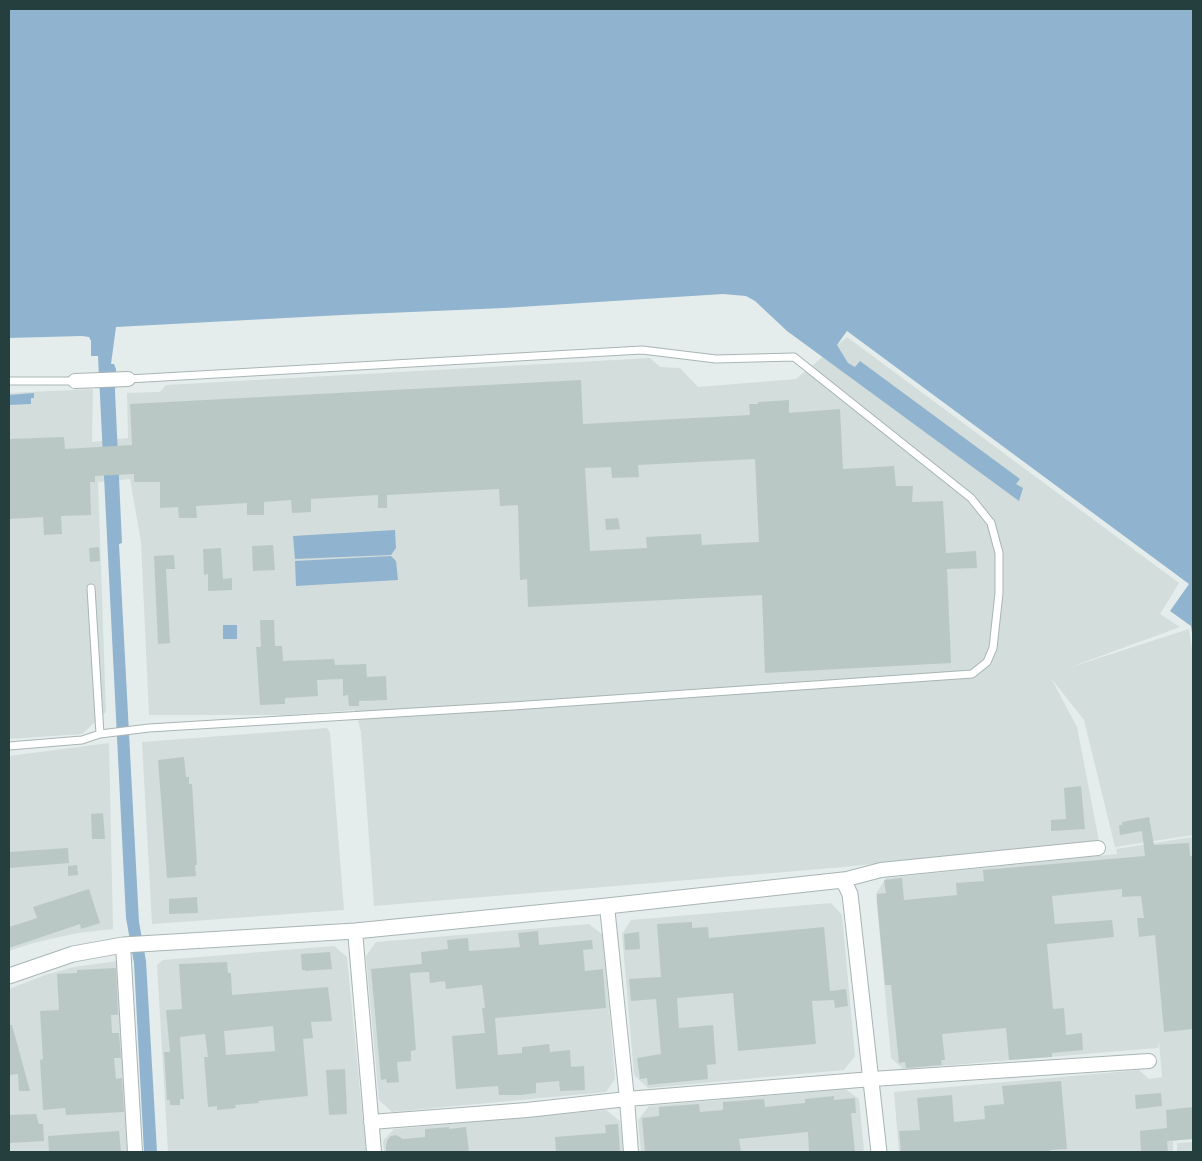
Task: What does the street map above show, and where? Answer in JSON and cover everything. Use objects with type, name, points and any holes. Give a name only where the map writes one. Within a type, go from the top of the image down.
[{"type":"street","points":[[75,381],[128,379]]},
{"type":"street","points":[[9,976],[73,954],[126,945],[355,931],[607,906],[843,880],[881,870],[1098,848]]},
{"type":"street","points":[[843,880],[850,894],[880,1152]]},
{"type":"street","points":[[607,906],[627,1099],[630,1152]]},
{"type":"street","points":[[355,931],[374,1152]]},
{"type":"street","points":[[126,945],[135,1152]]},
{"type":"street","points":[[371,1122],[872,1079],[1149,1061]]},
{"type":"lane","points":[[9,746],[82,740],[100,734],[150,728],[514,706],[972,674],[987,662],[993,648],[999,593],[999,554],[991,523],[971,498],[794,357],[716,359],[642,350],[128,379]]},
{"type":"lane","points":[[9,382],[75,381]]},
{"type":"lane","points":[[91,588],[100,734]]},
{"type":"shaded area","points":[[847,337],[1179,583],[1160,614],[1180,627],[1068,668],[1189,629],[1193,655],[1193,835],[1115,847],[1084,720],[1051,678],[1077,727],[1099,841],[833,868],[374,906],[361,732],[355,710],[289,715],[149,715],[141,542],[130,479],[98,482],[106,712],[82,734],[9,739],[9,393],[93,389],[92,442],[128,438],[127,393],[160,392],[166,385],[650,358],[660,367],[680,368],[698,387],[796,379]]},
{"type":"shaded area","points":[[327,728],[330,733],[344,910],[152,924],[142,742]]},
{"type":"shaded area","points":[[109,743],[113,929],[78,933],[33,943],[9,951],[9,756]]},
{"type":"shaded area","points":[[1193,837],[1193,1139],[1173,1141],[1173,1152],[899,1152],[894,1092],[1139,1070],[1149,1079],[1162,1077],[1159,1042],[1158,1048],[903,1069],[891,1058],[876,894],[886,878],[1117,854],[1116,849]]},
{"type":"shaded area","points":[[831,903],[842,915],[855,1056],[844,1070],[648,1088],[634,1075],[622,934],[631,920]]},
{"type":"shaded area","points":[[589,924],[603,935],[615,1079],[606,1092],[392,1112],[379,1100],[366,956],[376,942]]},
{"type":"shaded area","points":[[334,946],[347,957],[366,1152],[168,1152],[157,965],[163,960]]},
{"type":"shaded area","points":[[118,961],[129,1152],[9,1152],[9,989],[45,975],[74,967]]},
{"type":"shaded area","points":[[845,1089],[859,1099],[864,1150],[861,1152],[641,1152],[638,1120],[649,1106]]},
{"type":"shaded area","points":[[606,1110],[620,1121],[623,1152],[384,1152],[383,1141],[394,1129]]},
{"type":"shaded area","points":[[1193,1142],[1193,1152],[1177,1152],[1177,1143]]},
{"type":"water","points":[[9,9],[1193,9],[1193,640],[1191,626],[1170,611],[1189,584],[847,331],[837,345],[848,363],[855,367],[860,361],[1020,479],[1016,484],[1023,488],[1019,501],[787,331],[755,301],[746,296],[723,294],[504,308],[116,327],[111,364],[114,364],[116,369],[115,391],[122,543],[119,544],[139,922],[146,961],[157,1152],[144,1152],[134,963],[126,918],[98,356],[91,356],[91,341],[89,337],[9,338]]},
{"type":"water","points":[[34,393],[34,398],[31,398],[31,404],[9,405],[9,395]]},
{"type":"water","points":[[395,530],[396,548],[391,555],[295,559],[293,536]]},
{"type":"water","points":[[391,556],[396,561],[398,580],[296,586],[295,561]]},
{"type":"water","points":[[223,625],[237,625],[237,639],[223,639]]},
{"type":"building","points":[[581,380],[583,424],[750,415],[749,404],[789,400],[789,413],[840,409],[843,469],[894,466],[896,486],[913,486],[912,502],[943,501],[946,553],[976,551],[977,568],[947,569],[951,663],[765,673],[762,595],[528,607],[527,579],[520,580],[518,505],[500,506],[499,489],[387,495],[387,508],[378,508],[378,495],[311,499],[311,512],[292,513],[291,500],[264,502],[264,515],[247,515],[247,503],[196,506],[197,518],[179,518],[178,507],[160,508],[160,482],[134,482],[134,474],[95,476],[95,482],[90,482],[91,515],[61,516],[62,534],[44,535],[43,517],[9,519],[9,439],[64,437],[65,449],[132,445],[130,404]],"holes":[[[755,459],[759,542],[702,545],[701,534],[646,537],[647,548],[590,551],[585,468],[611,467],[612,478],[639,477],[638,465]]]},
{"type":"building","points":[[618,518],[620,529],[606,530],[605,519]]},
{"type":"building","points":[[273,545],[275,570],[253,571],[252,546]]},
{"type":"building","points":[[99,547],[100,561],[90,562],[89,548]]},
{"type":"building","points":[[221,548],[223,579],[232,578],[232,590],[208,591],[208,574],[204,575],[203,549]]},
{"type":"building","points":[[174,555],[175,569],[166,569],[170,643],[158,644],[154,556]]},
{"type":"building","points":[[260,620],[274,620],[275,646],[282,646],[283,661],[334,659],[335,665],[366,664],[367,677],[386,676],[387,700],[359,701],[359,706],[349,706],[348,695],[343,696],[343,679],[317,680],[318,696],[285,698],[285,704],[260,705],[256,647],[261,647]]},
{"type":"building","points":[[184,757],[186,777],[189,777],[189,784],[192,784],[196,876],[167,878],[158,760]]},
{"type":"building","points":[[1081,786],[1085,829],[1051,831],[1051,820],[1066,819],[1064,788]]},
{"type":"building","points":[[103,813],[105,839],[92,839],[91,814]]},
{"type":"building","points":[[1149,817],[1154,845],[1189,843],[1190,856],[1193,856],[1193,1029],[1164,1032],[1155,935],[1139,937],[1137,918],[1144,918],[1141,896],[1122,897],[1122,889],[1052,896],[1055,924],[1112,920],[1114,937],[1047,944],[1053,1009],[1064,1008],[1066,1035],[1082,1033],[1083,1050],[1052,1053],[1052,1057],[1009,1060],[1006,1028],[942,1034],[945,1060],[941,1060],[942,1065],[906,1068],[905,1062],[899,1063],[891,985],[885,985],[877,902],[877,894],[886,893],[884,880],[902,878],[904,900],[957,895],[956,883],[984,881],[983,870],[1145,856],[1142,831],[1120,835],[1119,825],[1122,825],[1122,822]]},
{"type":"building","points":[[68,848],[69,863],[9,868],[9,852]]},
{"type":"building","points":[[77,865],[78,875],[68,876],[68,866]]},
{"type":"building","points":[[89,889],[100,923],[81,929],[80,924],[9,948],[9,927],[37,918],[33,907]]},
{"type":"building","points":[[197,897],[198,913],[169,914],[169,899]]},
{"type":"building","points":[[692,922],[692,928],[708,927],[709,938],[824,927],[830,991],[846,989],[848,1006],[835,1008],[834,1000],[812,1001],[816,1044],[738,1051],[733,993],[677,998],[679,1028],[713,1025],[716,1064],[707,1065],[708,1079],[648,1085],[647,1078],[640,1079],[637,1058],[661,1054],[656,999],[631,1001],[629,979],[661,977],[657,924]]},
{"type":"building","points":[[538,931],[539,945],[592,940],[593,949],[583,950],[585,971],[603,969],[606,1008],[495,1018],[498,1055],[522,1053],[522,1047],[549,1044],[550,1052],[570,1050],[571,1067],[584,1066],[585,1090],[560,1091],[559,1081],[536,1083],[536,1093],[521,1095],[499,1095],[498,1086],[456,1089],[452,1036],[485,1033],[482,1008],[485,1008],[482,985],[446,989],[445,981],[430,983],[429,972],[410,973],[416,1050],[411,1051],[411,1061],[397,1062],[399,1082],[387,1083],[386,1079],[381,1080],[371,969],[422,964],[421,952],[448,949],[447,940],[468,938],[469,951],[520,947],[518,933]]},
{"type":"building","points":[[639,932],[640,949],[625,950],[624,934]]},
{"type":"building","points":[[330,952],[332,969],[302,970],[301,954]]},
{"type":"building","points":[[227,962],[228,973],[231,973],[232,995],[328,987],[332,1021],[311,1022],[313,1038],[303,1039],[308,1096],[258,1101],[259,1103],[235,1105],[236,1108],[217,1110],[217,1106],[208,1107],[204,1057],[208,1057],[205,1034],[180,1037],[184,1099],[180,1099],[180,1105],[170,1105],[170,1100],[167,1100],[164,1052],[170,1052],[166,1010],[182,1009],[179,964]],"holes":[[[273,1026],[275,1051],[226,1055],[224,1031]]]},
{"type":"building","points":[[116,968],[118,1015],[111,1015],[112,1033],[119,1033],[121,1058],[114,1058],[116,1079],[122,1078],[124,1112],[66,1115],[65,1108],[43,1110],[40,1060],[43,1059],[40,1011],[59,1010],[57,974],[77,973],[77,970]]},
{"type":"building","points":[[9,1025],[12,1025],[30,1091],[19,1091],[18,1074],[9,1075]]},
{"type":"building","points":[[345,1069],[347,1114],[329,1115],[326,1070]]},
{"type":"building","points":[[1061,1081],[1067,1149],[1050,1150],[1050,1152],[901,1152],[899,1131],[920,1130],[917,1098],[952,1095],[954,1122],[985,1119],[984,1106],[1004,1104],[1002,1086]]},
{"type":"building","points":[[1161,1093],[1162,1106],[1136,1109],[1135,1095]]},
{"type":"building","points":[[834,1096],[834,1100],[855,1098],[856,1113],[851,1113],[855,1152],[809,1152],[808,1132],[739,1139],[741,1152],[645,1152],[642,1118],[659,1116],[659,1107],[699,1104],[700,1112],[723,1110],[723,1102],[764,1099],[765,1107],[805,1103],[805,1099]]},
{"type":"building","points":[[1193,1107],[1193,1139],[1167,1141],[1168,1152],[1141,1152],[1140,1131],[1167,1128],[1166,1110]]},
{"type":"building","points":[[36,1114],[39,1124],[43,1124],[44,1141],[9,1143],[9,1115]]},
{"type":"building","points":[[618,1124],[620,1151],[556,1152],[555,1137],[606,1133],[605,1125]]},
{"type":"building","points":[[449,1127],[449,1129],[466,1127],[469,1152],[386,1152],[388,1139],[391,1136],[396,1135],[403,1139],[425,1137],[425,1129]]},
{"type":"building","points":[[119,1131],[121,1152],[49,1152],[48,1136]]}]
